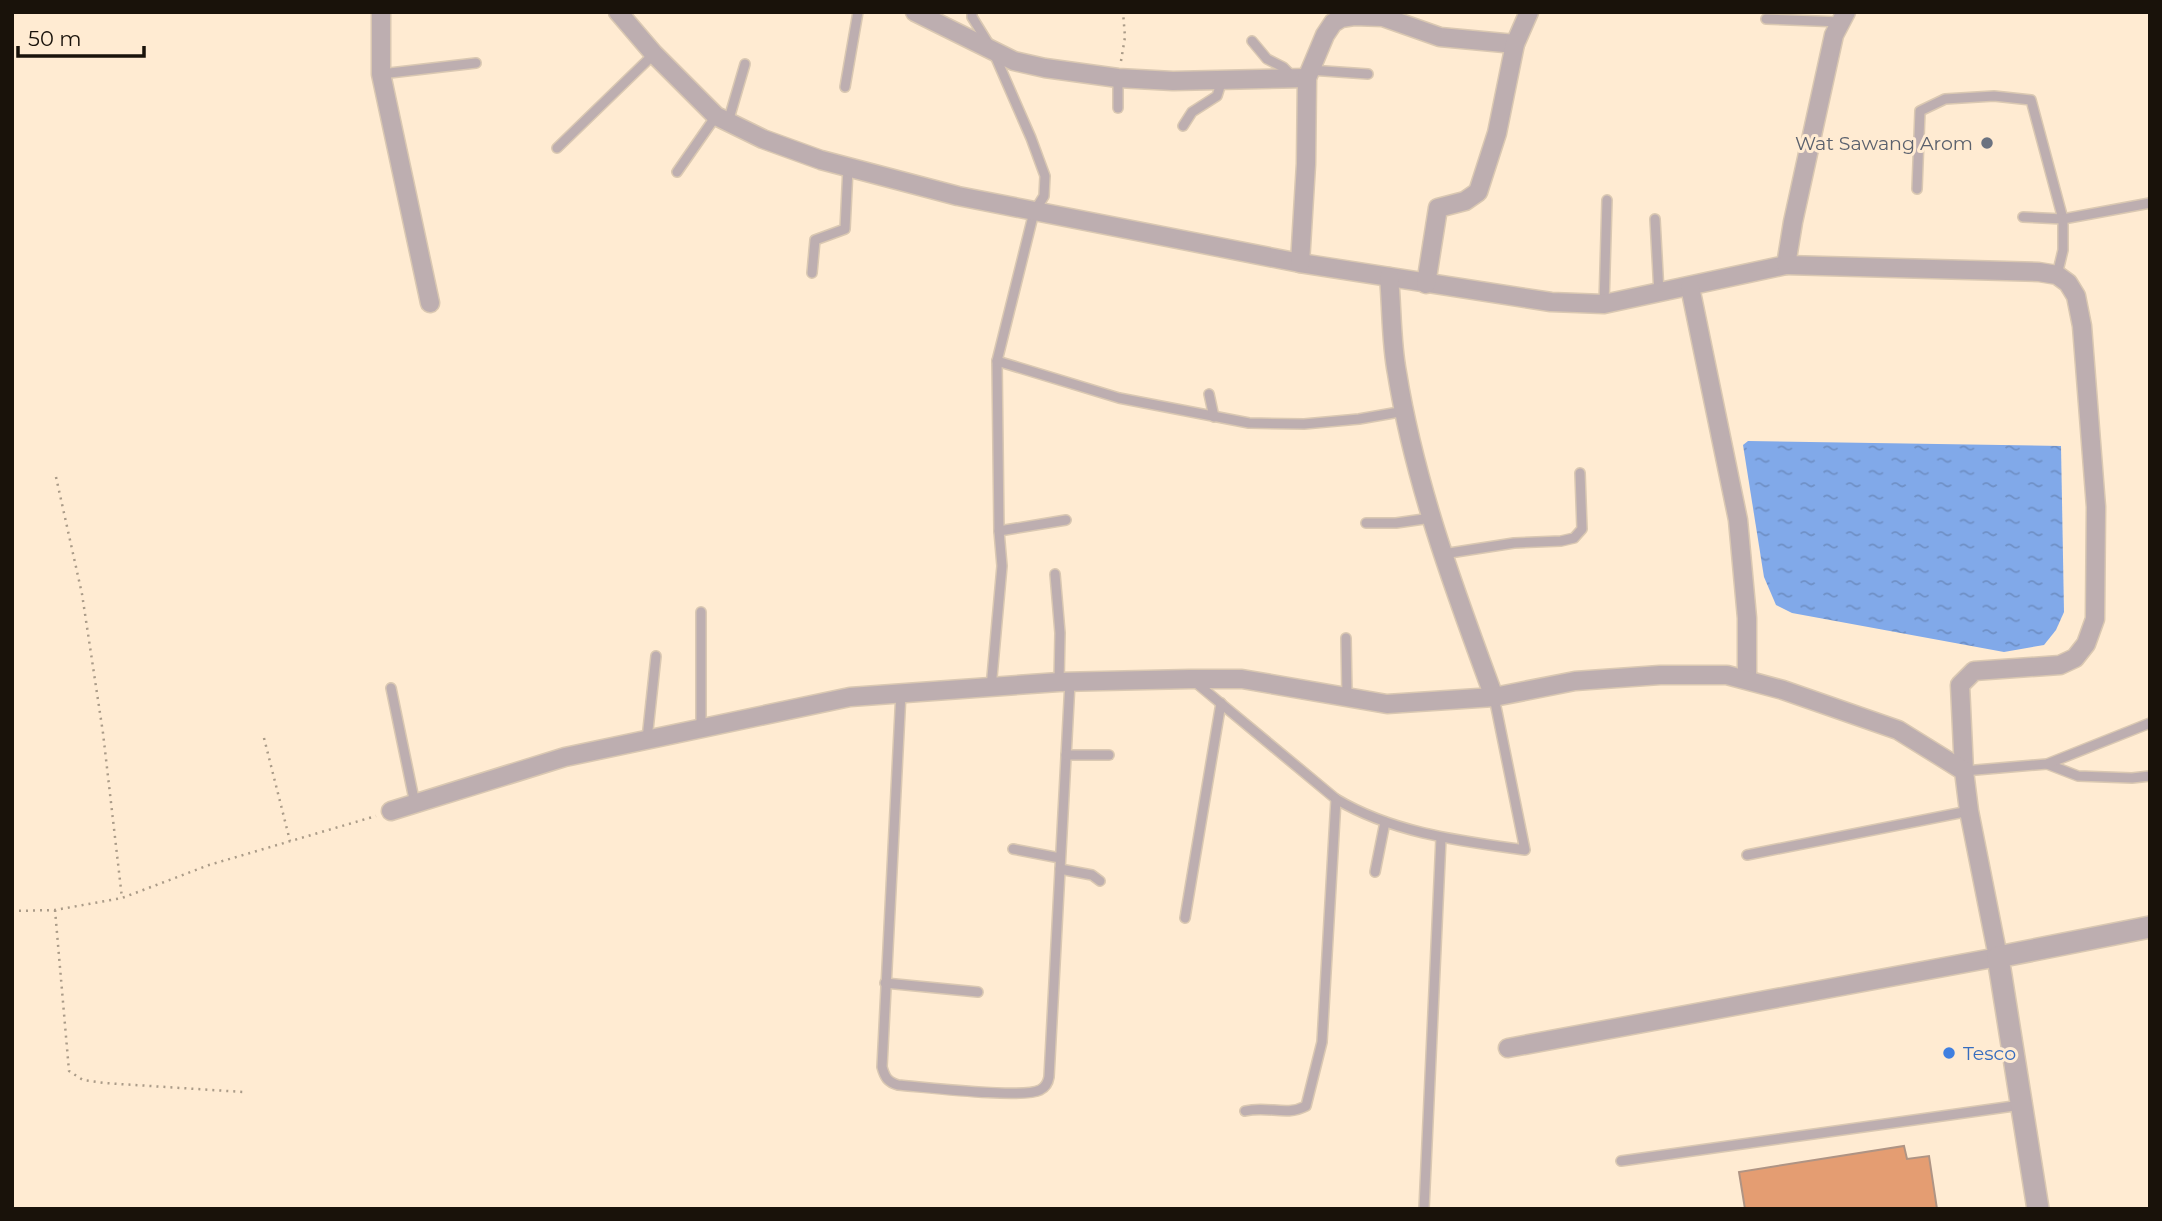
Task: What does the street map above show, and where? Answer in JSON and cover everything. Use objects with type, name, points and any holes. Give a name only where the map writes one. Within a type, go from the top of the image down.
[{"type":"street","points":[[382,12],[381,74],[430,303]]},
{"type":"street","points":[[618,12],[654,54],[722,119],[763,139],[848,168],[958,196],[1300,263],[1551,302],[1604,304],[1786,265],[2039,271],[2057,275],[2068,283],[2076,296],[2082,326],[2096,507],[2095,619],[2086,644],[2075,658],[2060,665],[1974,671],[1960,685],[1964,771],[1969,811],[1998,957],[2038,1209]]},
{"type":"street","points":[[915,12],[1014,61],[1045,68],[1118,78],[1173,81],[1304,75]]},
{"type":"street","points":[[1426,284],[1438,208],[1465,201],[1478,192],[1497,133],[1515,44],[1530,12]]},
{"type":"street","points":[[1300,263],[1306,164],[1304,75],[1333,23],[1341,18],[1354,16],[1383,17],[1440,37],[1515,44]]},
{"type":"street","points":[[1786,265],[1831,48],[1843,17]]},
{"type":"street","points":[[1389,277],[1396,372],[1431,518],[1441,554],[1494,696]]},
{"type":"street","points":[[1690,287],[1738,520],[1747,618],[1747,679]]},
{"type":"street","points":[[391,811],[565,757],[850,697],[1065,682],[1191,678],[1242,679],[1387,704],[1494,696],[1587,680],[1660,675],[1727,676],[1747,679],[1898,730],[1964,771]]},
{"type":"street","points":[[1508,1048],[2150,927]]},
{"type":"lane","points":[[845,88],[858,12]]},
{"type":"lane","points":[[972,12],[1031,138],[1045,176],[1044,196],[1034,212],[997,361],[999,531],[1002,566],[991,688]]},
{"type":"lane","points":[[1766,19],[1843,17]]},
{"type":"lane","points":[[1252,41],[1267,59],[1304,75],[1368,74]]},
{"type":"lane","points":[[557,148],[654,54]]},
{"type":"lane","points":[[381,74],[476,63]]},
{"type":"lane","points":[[677,172],[722,119],[745,64]]},
{"type":"lane","points":[[1118,78],[1118,108]]},
{"type":"lane","points":[[1182,127],[1192,112],[1217,96],[1222,80]]},
{"type":"lane","points":[[1917,190],[1920,111],[1945,99],[1994,96],[2031,100],[2063,219],[2063,250],[2057,275]]},
{"type":"lane","points":[[812,273],[814,240],[845,229],[848,168]]},
{"type":"lane","points":[[1604,304],[1607,200]]},
{"type":"lane","points":[[2023,217],[2063,219],[2150,202]]},
{"type":"lane","points":[[1655,219],[1659,293]]},
{"type":"lane","points":[[997,361],[1119,398],[1249,423],[1304,424],[1405,411]]},
{"type":"lane","points":[[1209,394],[1214,417]]},
{"type":"lane","points":[[1441,554],[1514,543],[1574,538],[1582,529],[1580,473]]},
{"type":"lane","points":[[1366,523],[1396,523],[1431,518]]},
{"type":"lane","points":[[999,531],[1066,520]]},
{"type":"lane","points":[[901,692],[885,983],[884,1076],[890,1082],[1017,1093],[1042,1090],[1049,1077],[1066,755],[1065,682],[1055,574]]},
{"type":"lane","points":[[701,612],[701,728]]},
{"type":"lane","points":[[1346,638],[1347,697]]},
{"type":"lane","points":[[647,739],[656,656]]},
{"type":"lane","points":[[1191,678],[1336,799],[1351,808],[1385,822],[1441,838],[1525,850],[1494,696]]},
{"type":"lane","points":[[391,688],[415,804]]},
{"type":"lane","points":[[1185,918],[1221,703]]},
{"type":"lane","points":[[1964,771],[2047,764],[2150,723]]},
{"type":"lane","points":[[1066,755],[1109,755]]},
{"type":"lane","points":[[2047,764],[2078,776],[2150,776]]},
{"type":"lane","points":[[1245,1111],[1261,1107],[1295,1111],[1306,1106],[1322,1042],[1336,799]]},
{"type":"lane","points":[[1747,855],[1969,811]]},
{"type":"lane","points":[[1375,872],[1385,822]]},
{"type":"lane","points":[[1424,1209],[1441,838]]},
{"type":"lane","points":[[1013,849],[1060,858]]},
{"type":"lane","points":[[1060,869],[1092,875],[1100,881]]},
{"type":"lane","points":[[885,983],[978,992]]},
{"type":"lane","points":[[1621,1161],[2021,1105]]},
{"type":"path","points":[[1118,78],[1125,37],[1123,12]]},
{"type":"path","points":[[56,477],[82,594],[103,733],[122,898]]},
{"type":"path","points":[[264,738],[290,841]]},
{"type":"path","points":[[12,911],[55,910],[122,898],[209,865],[391,811]]},
{"type":"path","points":[[55,910],[69,1071],[83,1080],[104,1083],[243,1092]]},
{"type":"water","points":[[1748,441],[2061,446],[2064,612],[2056,630],[2044,645],[2004,652],[1792,613],[1776,605],[1764,577],[1743,445]]},
{"type":"building","points":[[1904,1146],[1907,1159],[1929,1156],[1937,1209],[1745,1209],[1739,1172]]},
{"type":"place","name":"Wat Sawang Arom","points":[[1987,143]]},
{"type":"place","name":"Tesco","points":[[1949,1053]]}]
